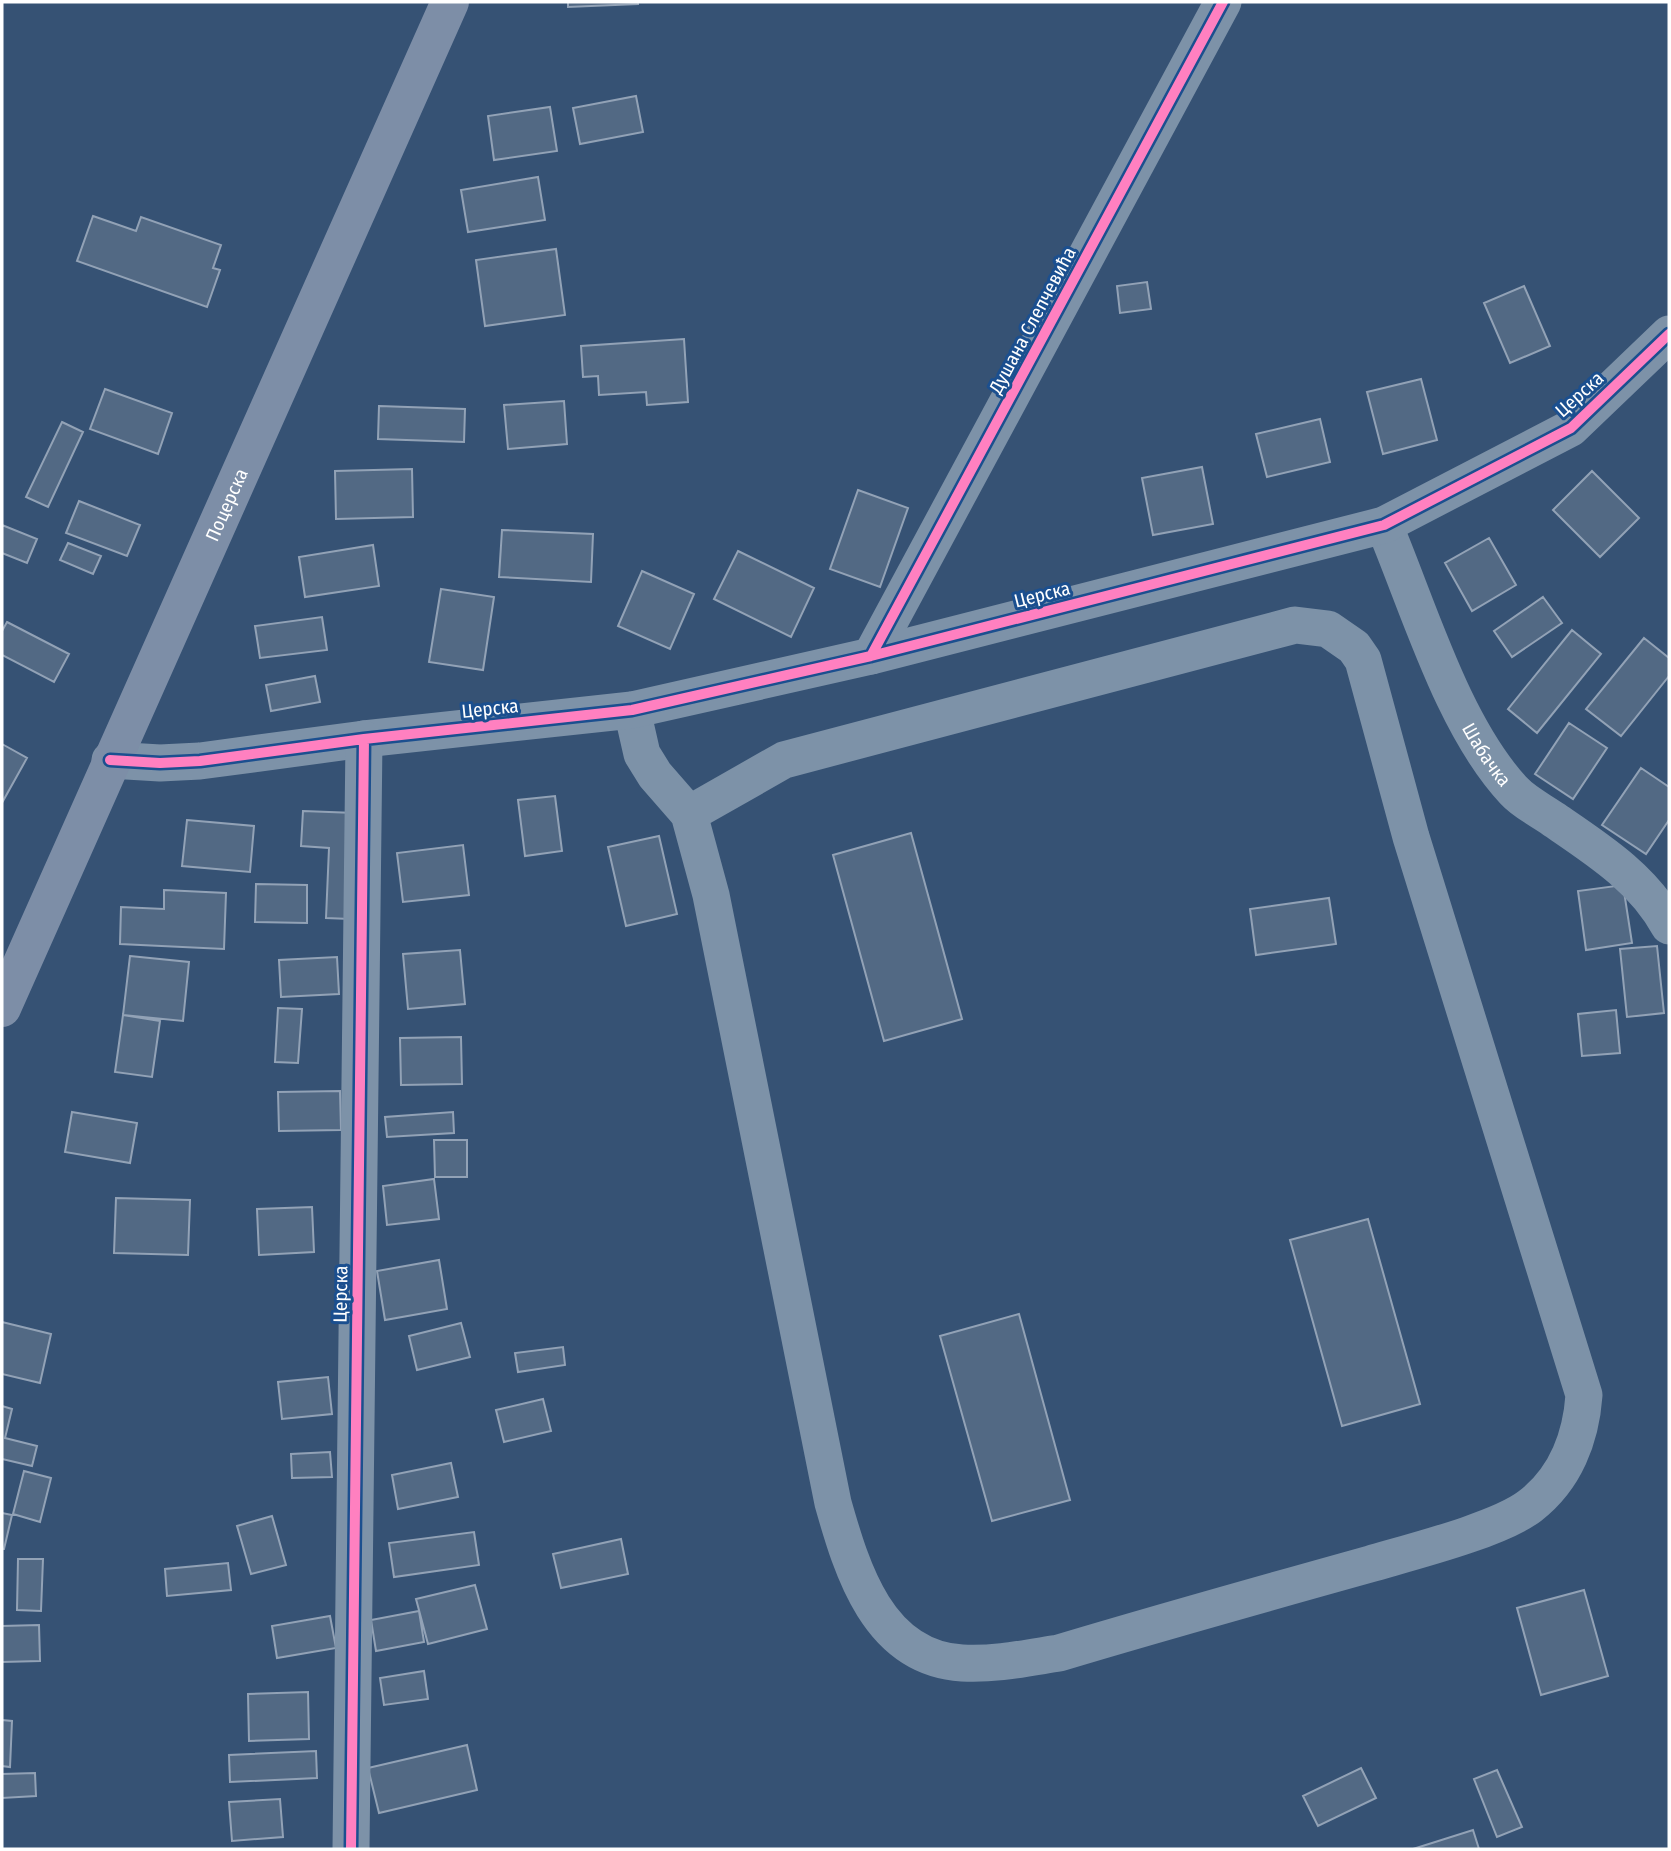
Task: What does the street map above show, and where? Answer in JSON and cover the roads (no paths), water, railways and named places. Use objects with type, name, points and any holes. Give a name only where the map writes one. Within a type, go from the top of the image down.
[{"type":"main road","name":"Поцерска","points":[[2,1008],[110,760],[450,2]]},
{"type":"street","name":"Душана Слепчевића","points":[[871,656],[1223,2]]},
{"type":"street","name":"Церска","points":[[110,760],[160,763],[200,761],[364,739],[632,710],[871,656],[1384,525],[1571,428],[1669,334]]},
{"type":"street","name":"Шабачка","points":[[1384,525],[1459,709],[1485,758],[1516,794],[1620,867],[1659,907],[1669,926]]},
{"type":"street","points":[[632,710],[642,754],[654,775],[689,814],[711,895],[833,1503],[850,1563],[870,1604],[895,1634],[923,1655],[960,1663],[1003,1662],[1059,1653],[1409,1553],[1514,1517],[1531,1506],[1558,1476],[1577,1438],[1584,1395],[1411,837],[1369,675],[1354,647],[1342,637],[1320,627],[1295,625],[784,760],[689,814]]},
{"type":"street","name":"Церска","points":[[351,1849],[364,739]]}]
